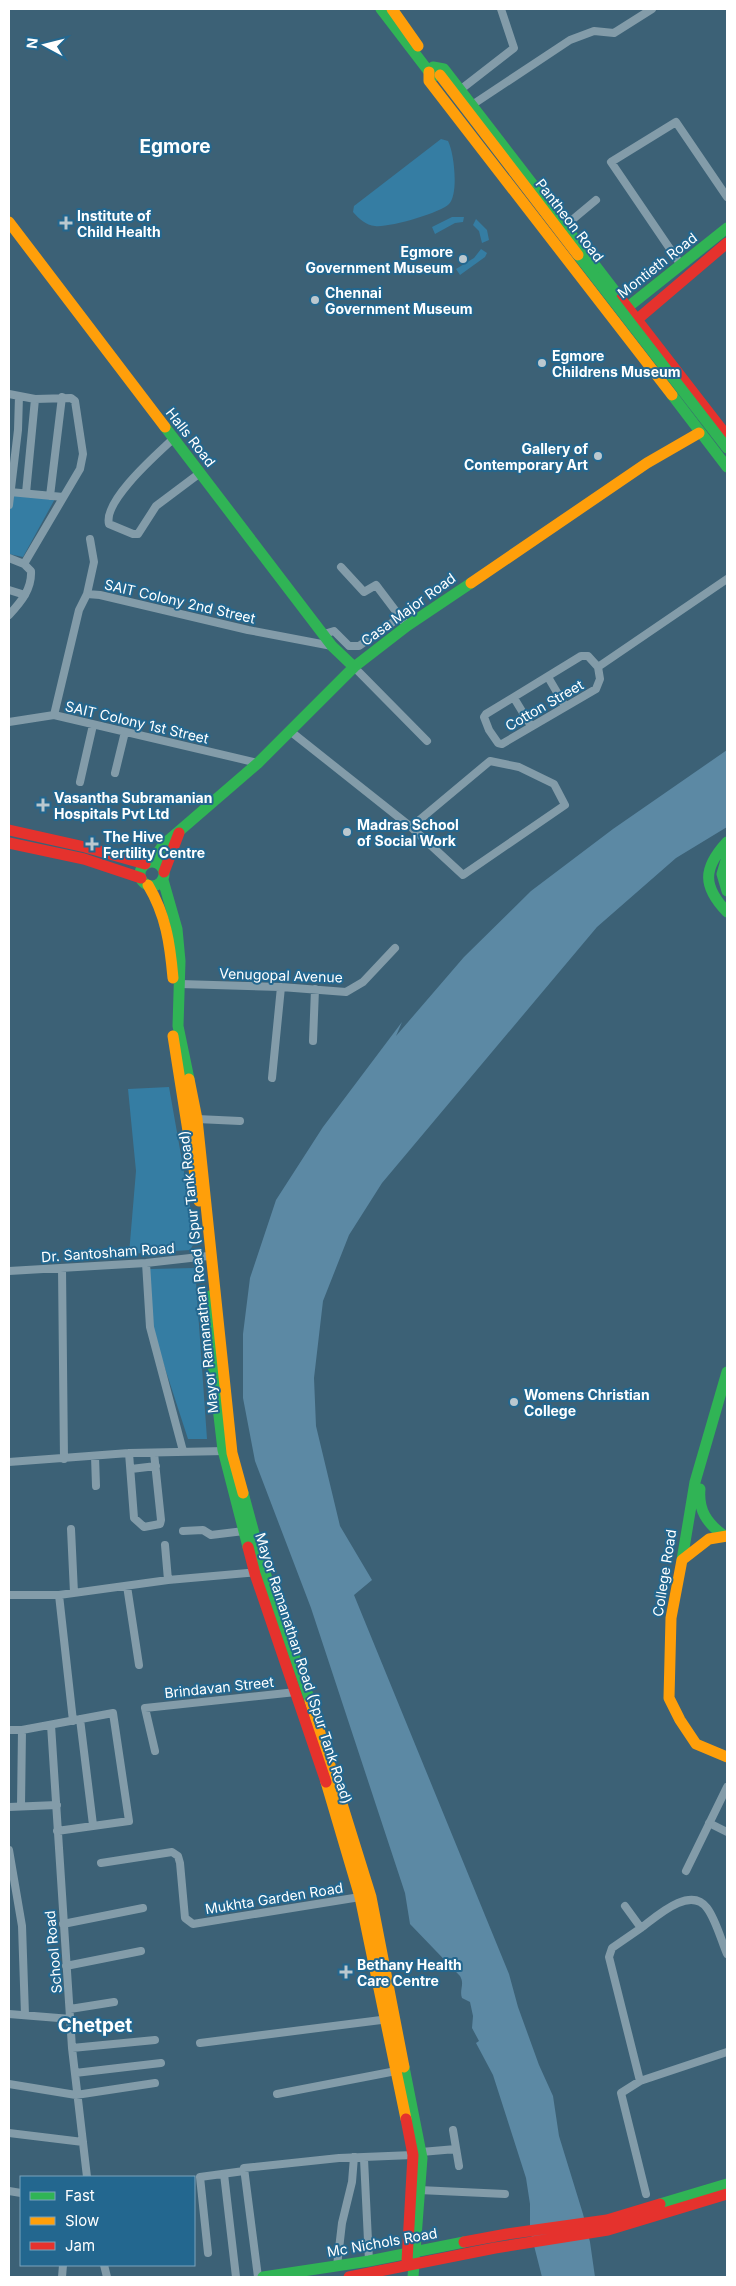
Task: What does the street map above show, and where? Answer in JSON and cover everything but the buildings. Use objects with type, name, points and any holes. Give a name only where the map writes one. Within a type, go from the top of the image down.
[{"type":"main road","name":"Pantheon Road","points":[[382,9],[727,448]]},
{"type":"main road","name":"Pantheon Road","points":[[392,9],[434,73],[542,221],[727,459]]},
{"type":"main road","points":[[727,436],[444,69],[434,73],[429,81],[616,326],[727,467]]},
{"type":"main road","name":"Halls Road","points":[[9,222],[350,670]]},
{"type":"main road","name":"Montieth Road","points":[[616,326],[628,306],[727,228]]},
{"type":"main road","points":[[616,326],[638,319],[727,243]]},
{"type":"main road","points":[[649,366],[665,354]]},
{"type":"main road","name":"Casa Major Road","points":[[148,863],[163,845],[258,763],[350,670],[368,656],[404,621],[647,463],[700,433]]},
{"type":"main road","points":[[334,648],[346,655],[368,656]]},
{"type":"main road","points":[[9,830],[161,866],[164,876]]},
{"type":"main road","points":[[9,842],[84,859],[155,885],[164,876],[179,833]]},
{"type":"main road","points":[[727,842],[715,855],[708,872],[710,890],[727,912]]},
{"type":"main road","points":[[727,857],[721,873],[723,885],[727,891]]},
{"type":"main road","points":[[145,882],[141,870],[148,863]]},
{"type":"main road","name":"Mayor Ramanathan Road (Spur Tank Road)","points":[[164,876],[177,928],[180,984],[178,1026],[197,1119],[227,1452],[259,1572],[296,1692],[320,1760],[360,1897],[391,2019],[396,2072],[417,2154],[411,2252]]},
{"type":"main road","name":"Mayor Ramanathan Road (Spur Tank Road)","points":[[145,882],[165,916],[170,940],[173,984],[172,1030],[208,1256],[213,1364],[227,1452],[244,1531],[319,1728],[371,1897],[391,2019],[417,2154],[419,2190],[415,2238],[411,2252]]},
{"type":"main road","name":"College Road","points":[[727,1372],[695,1482],[671,1618],[669,1698],[680,1720],[696,1744],[727,1758]]},
{"type":"main road","points":[[725,1535],[711,1526],[698,1503],[700,1484],[727,1394]]},
{"type":"main road","points":[[682,1560],[706,1540],[725,1535]]},
{"type":"main road","points":[[607,2225],[727,2184]]},
{"type":"main road","points":[[349,2277],[411,2273],[508,2240],[607,2225],[727,2194]]},
{"type":"main road","name":"Mc Nichols Road","points":[[263,2277],[370,2261],[411,2252],[508,2240]]},
{"type":"main road","points":[[411,2252],[411,2273]]},
{"type":"street","points":[[460,90],[514,48],[501,9]]},
{"type":"street","points":[[472,104],[570,40],[594,30],[614,33],[652,9]]},
{"type":"street","points":[[681,265],[611,162],[676,122],[727,197]]},
{"type":"street","points":[[566,225],[596,200]]},
{"type":"street","points":[[9,394],[35,399],[62,397],[71,398],[75,401],[83,454],[80,469],[24,564]]},
{"type":"street","points":[[9,505],[18,430],[19,396]]},
{"type":"street","points":[[50,496],[62,397]]},
{"type":"street","points":[[26,493],[35,399]]},
{"type":"street","points":[[173,438],[134,475],[117,498],[109,516],[108,524],[133,534],[138,534],[149,514],[156,506],[200,473]]},
{"type":"street","points":[[10,492],[63,497]]},
{"type":"street","points":[[87,594],[94,562],[90,540]]},
{"type":"street","points":[[9,558],[24,564],[31,571],[31,583],[25,595],[9,615]]},
{"type":"street","points":[[324,634],[334,631],[350,646],[359,646],[404,621],[376,585],[364,592],[341,567]]},
{"type":"street","points":[[598,667],[727,579]]},
{"type":"street","points":[[9,590],[25,595]]},
{"type":"street","name":"SAIT Colony 2nd Street","points":[[54,715],[79,610],[87,594],[100,595],[334,648]]},
{"type":"street","name":"Cotton Street","points":[[583,655],[588,656],[598,667],[600,679],[598,687],[502,744],[498,743],[489,730],[484,717],[583,655]]},
{"type":"street","points":[[350,670],[427,741]]},
{"type":"street","points":[[548,677],[565,706]]},
{"type":"street","points":[[514,698],[531,726]]},
{"type":"street","name":"SAIT Colony 1st Street","points":[[9,722],[54,715],[258,763]]},
{"type":"street","points":[[80,782],[93,725]]},
{"type":"street","points":[[290,731],[412,827],[463,875],[565,805],[554,784],[519,767],[490,761],[412,827]]},
{"type":"street","points":[[115,773],[125,732]]},
{"type":"street","name":"Venugopal Avenue","points":[[180,984],[281,986],[346,992],[364,982],[395,948]]},
{"type":"street","points":[[272,1078],[281,986]]},
{"type":"street","points":[[314,1041],[315,989]]},
{"type":"street","points":[[197,1119],[240,1121]]},
{"type":"street","name":"Dr. Santosham Road","points":[[9,1271],[146,1263],[208,1256]]},
{"type":"street","points":[[146,1263],[150,1327],[183,1451]]},
{"type":"street","points":[[62,1268],[64,1459]]},
{"type":"street","points":[[9,1462],[129,1453],[227,1452]]},
{"type":"street","points":[[129,1453],[134,1518],[144,1527],[160,1524],[162,1514],[154,1453]]},
{"type":"street","points":[[95,1456],[96,1486]]},
{"type":"street","points":[[130,1469],[156,1466]]},
{"type":"street","points":[[71,1530],[74,1593]]},
{"type":"street","points":[[182,1531],[203,1530],[211,1535],[244,1531]]},
{"type":"street","points":[[165,1546],[168,1580]]},
{"type":"street","points":[[9,1595],[59,1595],[168,1580],[259,1572]]},
{"type":"street","points":[[127,1586],[139,1665]]},
{"type":"street","points":[[59,1595],[93,1825]]},
{"type":"street","name":"Brindavan Street","points":[[155,1751],[145,1708],[296,1692]]},
{"type":"street","points":[[9,1730],[22,1730],[112,1712],[128,1820],[57,1831]]},
{"type":"street","name":"School Road","points":[[50,1725],[74,2073],[87,2176]]},
{"type":"street","points":[[21,1806],[22,1730]]},
{"type":"street","points":[[686,1872],[727,1787]]},
{"type":"street","points":[[9,1806],[57,1805]]},
{"type":"street","points":[[709,1823],[727,1832]]},
{"type":"street","points":[[9,1850],[22,1926],[25,2015]]},
{"type":"street","name":"Mukhta Garden Road","points":[[101,1863],[172,1852],[178,1856],[180,1863],[185,1918],[193,1924],[360,1897]]},
{"type":"street","points":[[640,2081],[609,1956],[612,1948],[680,1901],[689,1899],[699,1901],[707,1907],[727,1954]]},
{"type":"street","points":[[625,1906],[641,1928]]},
{"type":"street","points":[[63,1924],[144,1908]]},
{"type":"street","points":[[66,1966],[141,1951]]},
{"type":"street","points":[[70,2009],[114,2002]]},
{"type":"street","points":[[9,2014],[71,2019]]},
{"type":"street","points":[[200,2043],[391,2019]]},
{"type":"street","points":[[72,2048],[155,2040]]},
{"type":"street","points":[[646,2194],[621,2096],[623,2090],[640,2081],[727,2052]]},
{"type":"street","points":[[74,2073],[161,2063]]},
{"type":"street","points":[[277,2094],[396,2072]]},
{"type":"street","points":[[9,2084],[76,2095],[155,2083]]},
{"type":"street","points":[[453,2130],[459,2166]]},
{"type":"street","points":[[9,2133],[83,2142]]},
{"type":"street","points":[[208,2253],[200,2177],[244,2171],[244,2168],[354,2157],[364,2159],[456,2149]]},
{"type":"street","points":[[336,2266],[354,2157]]},
{"type":"street","points":[[364,2159],[370,2261]]},
{"type":"street","points":[[244,2171],[258,2277]]},
{"type":"street","points":[[224,2174],[236,2277]]},
{"type":"street","points":[[419,2190],[505,2194]]},
{"type":"shaded area","points":[[441,139],[448,141],[454,163],[455,183],[452,199],[449,204],[435,212],[382,226],[366,223],[353,212],[354,206]]},
{"type":"shaded area","points":[[452,217],[464,217],[463,222],[455,223],[435,234],[432,227]]},
{"type":"shaded area","points":[[476,219],[487,230],[489,240],[482,243],[479,231],[473,225]]},
{"type":"shaded area","points":[[481,249],[487,253],[485,257],[460,275],[456,269],[474,258]]},
{"type":"shaded area","points":[[11,492],[56,497],[23,557],[9,554]]},
{"type":"shaded area","points":[[727,750],[727,827],[676,858],[597,927],[382,1183],[349,1235],[323,1301],[314,1378],[316,1426],[340,1526],[372,1580],[354,1595],[509,1974],[518,2007],[539,2065],[553,2096],[559,2136],[590,2242],[595,2277],[542,2277],[530,2230],[530,2204],[526,2178],[493,2075],[476,2043],[479,2041],[472,2028],[473,2016],[470,2002],[462,1998],[460,1976],[410,1924],[405,1893],[311,1608],[255,1461],[243,1398],[243,1334],[250,1278],[276,1200],[323,1127],[402,1022],[396,1036],[464,957],[531,891],[613,829]]},
{"type":"shaded area","points":[[169,1087],[196,1240],[190,1250],[129,1254],[136,1171],[128,1089]]},
{"type":"shaded area","points":[[195,1268],[207,1439],[188,1439],[150,1322],[150,1269]]},
{"type":"traffic: fast","points":[[381,9],[433,77]]},
{"type":"traffic: fast","points":[[433,67],[444,69],[621,299]]},
{"type":"traffic: fast","points":[[623,311],[727,228]]},
{"type":"traffic: fast","points":[[578,255],[727,448]]},
{"type":"traffic: fast","points":[[672,395],[727,467]]},
{"type":"traffic: fast","points":[[165,427],[332,646],[354,667]]},
{"type":"traffic: fast","points":[[152,862],[163,845],[258,763],[354,667],[407,626],[471,583]]},
{"type":"traffic: fast","points":[[727,842],[713,860],[709,877],[713,894],[727,912]]},
{"type":"traffic: fast","points":[[727,857],[722,874],[727,891]]},
{"type":"traffic: fast","points":[[152,862],[157,863],[163,869],[164,874],[163,879],[157,885],[152,886],[147,885],[141,879],[140,874],[141,869],[147,863],[152,862]]},
{"type":"traffic: fast","points":[[163,880],[177,929],[180,961],[178,1026],[189,1079]]},
{"type":"traffic: fast","points":[[210,1296],[213,1364],[223,1450],[248,1547]]},
{"type":"traffic: fast","points":[[682,1560],[695,1482],[727,1372]]},
{"type":"traffic: fast","points":[[700,1489],[702,1510],[712,1526],[723,1535]]},
{"type":"traffic: fast","points":[[243,1493],[264,1570],[310,1701]]},
{"type":"traffic: fast","points":[[404,2067],[422,2158],[413,2277]]},
{"type":"traffic: fast","points":[[660,2204],[727,2184]]},
{"type":"traffic: fast","points":[[263,2277],[369,2261],[464,2242]]},
{"type":"traffic: slow","points":[[392,9],[418,46]]},
{"type":"traffic: slow","points":[[429,72],[429,81],[672,395]]},
{"type":"traffic: slow","points":[[440,75],[578,255]]},
{"type":"traffic: slow","points":[[9,222],[165,427]]},
{"type":"traffic: slow","points":[[471,583],[647,463],[699,433]]},
{"type":"traffic: slow","points":[[148,885],[159,907],[166,930],[173,978]]},
{"type":"traffic: slow","points":[[173,1036],[199,1201]]},
{"type":"traffic: slow","points":[[189,1079],[197,1119],[232,1453],[243,1493]]},
{"type":"traffic: slow","points":[[727,1536],[709,1539],[682,1560],[671,1618],[669,1698],[680,1720],[696,1744],[727,1757]]},
{"type":"traffic: slow","points":[[310,1701],[371,1897],[404,2067]]},
{"type":"traffic: slow","points":[[326,1782],[360,1897],[406,2119]]},
{"type":"traffic: jam","points":[[633,323],[727,243]]},
{"type":"traffic: jam","points":[[621,299],[727,436]]},
{"type":"traffic: jam","points":[[9,830],[85,847],[145,864]]},
{"type":"traffic: jam","points":[[164,872],[179,833]]},
{"type":"traffic: jam","points":[[9,843],[84,859],[141,878]]},
{"type":"traffic: jam","points":[[248,1547],[255,1574],[326,1782]]},
{"type":"traffic: jam","points":[[406,2119],[413,2155],[407,2261]]},
{"type":"traffic: jam","points":[[349,2277],[495,2248],[608,2230],[727,2194]]},
{"type":"traffic: jam","points":[[464,2242],[607,2220],[660,2204]]},
{"type":"place","name":"Institute of Child Health","points":[[66,223]]},
{"type":"place","name":"Egmore Government Museum","points":[[463,259]]},
{"type":"place","name":"Chennai Government Museum","points":[[315,300]]},
{"type":"place","name":"Egmore Childrens Museum","points":[[542,363]]},
{"type":"place","name":"Gallery of Contemporary Art","points":[[598,456]]},
{"type":"place","name":"Vasantha Subramanian Hospitals Pvt Ltd","points":[[43,805]]},
{"type":"place","name":"Madras School of Social Work","points":[[347,832]]},
{"type":"place","name":"The Hive Fertility Centre","points":[[92,844]]},
{"type":"place","name":"Womens Christian College","points":[[514,1402]]},
{"type":"place","name":"Bethany Health Care Centre","points":[[346,1972]]},
{"type":"district","name":"Egmore","points":[[175,146]]},
{"type":"district","name":"Chetpet","points":[[95,2025]]}]
